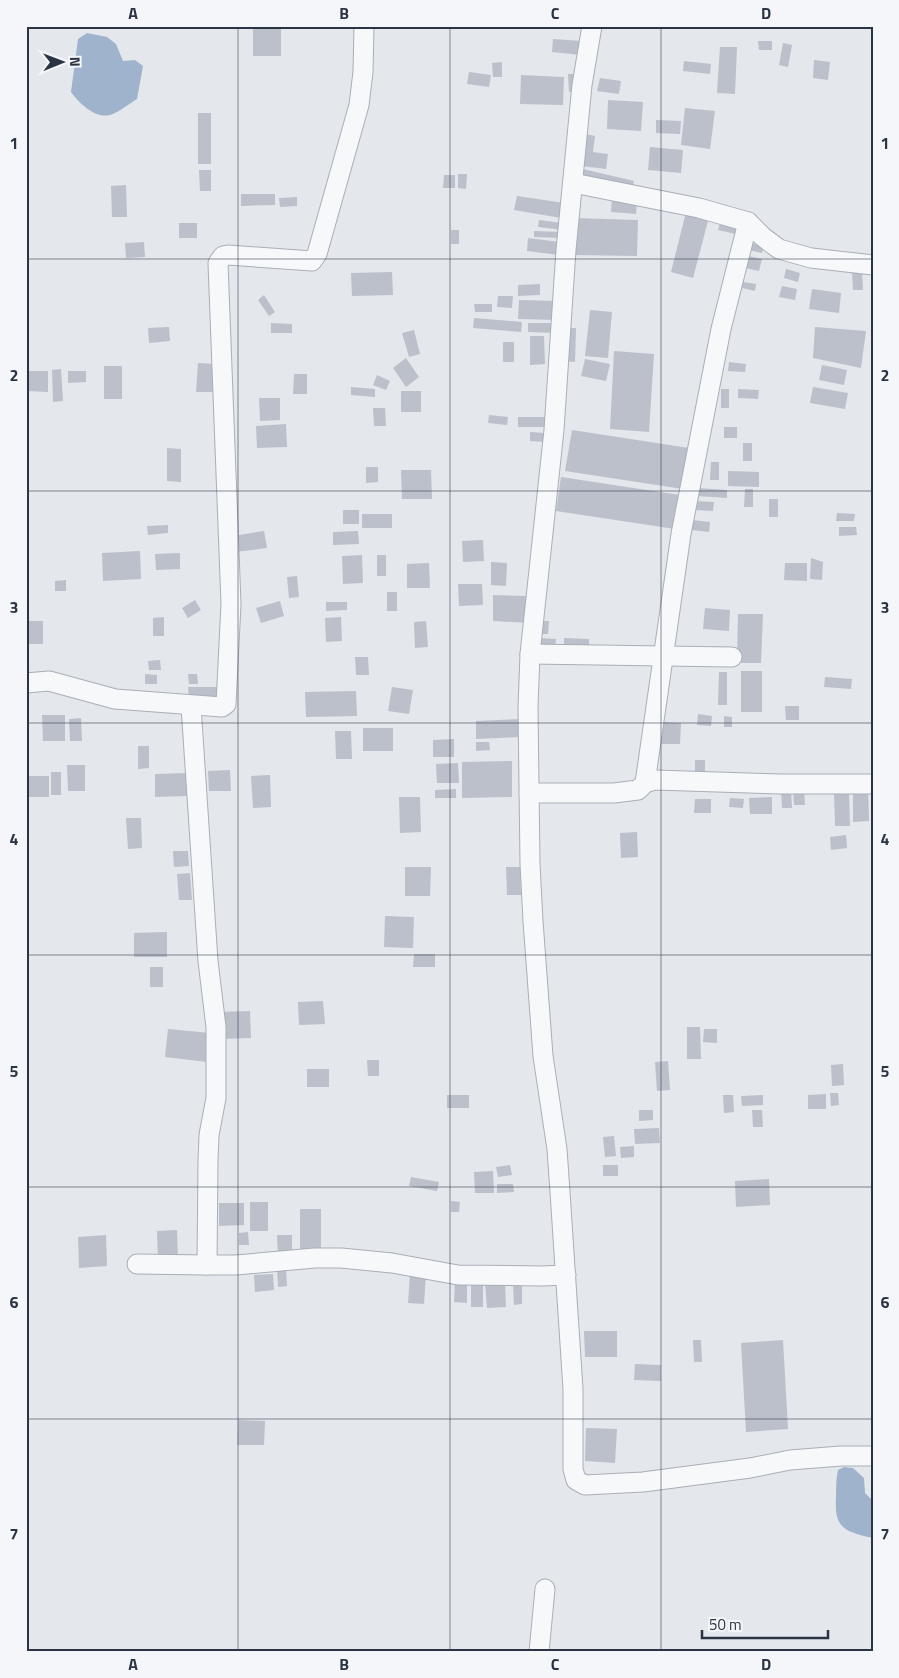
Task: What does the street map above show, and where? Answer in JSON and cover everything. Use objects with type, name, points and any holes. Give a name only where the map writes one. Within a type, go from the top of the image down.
[{"type":"street","points":[[26,683],[49,681],[115,700],[192,706],[222,707],[226,704],[230,604],[218,263],[222,256],[228,255],[312,261],[317,254],[359,105],[363,72],[364,26]]},
{"type":"street","points":[[592,26],[582,85],[566,250],[554,430],[530,654],[528,708],[530,864],[537,990],[543,1056],[557,1149],[572,1389],[573,1469],[576,1480],[585,1484],[643,1482],[750,1468],[798,1459],[873,1456]]},
{"type":"street","points":[[573,183],[700,208],[748,222],[779,249],[811,258],[873,265]]},
{"type":"street","points":[[529,793],[614,793],[638,790],[645,782],[681,534],[722,329],[748,222]]},
{"type":"street","points":[[530,654],[732,657]]},
{"type":"street","points":[[192,706],[208,961],[216,1027],[216,1098],[209,1135],[206,1264]]},
{"type":"street","points":[[645,782],[674,780],[781,784],[873,784]]},
{"type":"street","points":[[137,1264],[269,1263],[315,1258],[341,1258],[392,1263],[458,1275],[566,1275]]},
{"type":"street","points":[[539,1652],[545,1589]]},
{"type":"water","points":[[87,33],[107,37],[116,44],[123,61],[135,60],[143,66],[137,99],[110,115],[104,116],[93,112],[82,105],[71,92],[78,39]]},
{"type":"water","points":[[844,1467],[853,1468],[864,1478],[865,1493],[873,1501],[873,1538],[848,1531],[839,1522],[836,1508],[836,1480],[838,1470]]},
{"type":"building","points":[[253,26],[281,26],[281,56],[253,56]]},
{"type":"building","points":[[553,39],[582,41],[581,55],[552,52]]},
{"type":"building","points":[[758,41],[772,41],[772,50],[759,50]]},
{"type":"building","points":[[783,43],[792,45],[788,67],[779,65]]},
{"type":"building","points":[[720,47],[737,47],[735,94],[717,93]]},
{"type":"building","points":[[814,60],[830,62],[828,80],[813,78]]},
{"type":"building","points":[[684,61],[711,64],[710,74],[683,71]]},
{"type":"building","points":[[502,62],[502,77],[493,77],[492,63]]},
{"type":"building","points":[[469,72],[491,75],[489,87],[467,84]]},
{"type":"building","points":[[568,74],[578,74],[578,91],[569,92]]},
{"type":"building","points":[[521,75],[564,77],[563,105],[520,104]]},
{"type":"building","points":[[600,78],[621,81],[619,94],[597,91]]},
{"type":"building","points":[[608,100],[643,102],[641,131],[607,129]]},
{"type":"building","points":[[685,108],[715,111],[710,149],[681,145]]},
{"type":"building","points":[[198,113],[211,113],[211,164],[198,164]]},
{"type":"building","points":[[656,120],[681,121],[680,134],[656,133]]},
{"type":"building","points":[[586,134],[595,136],[593,152],[608,154],[606,169],[581,166]]},
{"type":"building","points":[[650,147],[683,150],[681,173],[648,170]]},
{"type":"building","points":[[583,169],[634,181],[632,189],[581,177]]},
{"type":"building","points":[[199,170],[211,170],[211,191],[200,191]]},
{"type":"building","points":[[458,174],[467,174],[466,189],[458,188]]},
{"type":"building","points":[[444,175],[455,175],[455,188],[443,188]]},
{"type":"building","points":[[126,185],[127,217],[112,217],[111,186]]},
{"type":"building","points":[[241,194],[275,194],[275,205],[241,206]]},
{"type":"building","points":[[517,196],[564,203],[561,218],[514,210]]},
{"type":"building","points":[[297,197],[297,206],[280,207],[279,198]]},
{"type":"building","points":[[612,198],[637,201],[636,214],[611,212]]},
{"type":"building","points":[[686,212],[709,217],[693,278],[671,272]]},
{"type":"building","points":[[575,218],[638,220],[637,256],[573,255]]},
{"type":"building","points":[[539,220],[563,223],[563,230],[538,227]]},
{"type":"building","points":[[721,220],[742,225],[740,235],[718,230]]},
{"type":"building","points":[[179,223],[197,223],[197,238],[179,238]]},
{"type":"building","points":[[451,230],[459,230],[459,244],[451,244]]},
{"type":"building","points":[[534,231],[561,232],[561,238],[534,237]]},
{"type":"building","points":[[528,238],[560,242],[559,255],[527,251]]},
{"type":"building","points":[[144,242],[145,257],[126,258],[125,243]]},
{"type":"building","points":[[747,242],[764,246],[762,253],[745,249]]},
{"type":"building","points":[[744,255],[762,259],[759,271],[741,267]]},
{"type":"building","points":[[786,269],[800,273],[798,282],[784,278]]},
{"type":"building","points":[[392,272],[393,295],[352,296],[351,273]]},
{"type":"building","points":[[862,272],[863,290],[853,290],[852,273]]},
{"type":"building","points":[[743,282],[756,284],[755,291],[742,288]]},
{"type":"building","points":[[540,284],[540,295],[518,296],[518,285]]},
{"type":"building","points":[[782,286],[797,289],[795,300],[779,297]]},
{"type":"building","points":[[812,289],[841,293],[839,313],[809,309]]},
{"type":"building","points":[[264,295],[275,312],[269,316],[258,300]]},
{"type":"building","points":[[498,296],[513,296],[512,308],[497,307]]},
{"type":"building","points":[[519,300],[557,301],[557,320],[518,319]]},
{"type":"building","points":[[474,304],[492,304],[492,312],[475,312]]},
{"type":"building","points":[[590,310],[612,312],[608,358],[585,356]]},
{"type":"building","points":[[474,318],[522,322],[521,332],[473,328]]},
{"type":"building","points":[[271,323],[292,324],[292,333],[271,333]]},
{"type":"building","points":[[528,323],[557,323],[557,333],[528,332]]},
{"type":"building","points":[[169,327],[170,341],[149,343],[148,328]]},
{"type":"building","points":[[815,327],[866,331],[861,368],[813,358]]},
{"type":"building","points":[[564,328],[576,328],[575,362],[563,361]]},
{"type":"building","points":[[414,330],[420,354],[409,357],[402,333]]},
{"type":"building","points":[[530,336],[544,336],[545,364],[530,365]]},
{"type":"building","points":[[503,342],[514,342],[514,362],[503,362]]},
{"type":"building","points":[[614,351],[654,354],[649,432],[610,429]]},
{"type":"building","points":[[406,358],[419,377],[406,387],[393,368]]},
{"type":"building","points":[[585,359],[610,364],[606,381],[581,376]]},
{"type":"building","points":[[729,362],[746,364],[745,372],[728,371]]},
{"type":"building","points":[[198,363],[214,364],[213,392],[196,392]]},
{"type":"building","points":[[822,365],[847,370],[844,385],[819,380]]},
{"type":"building","points":[[104,366],[122,366],[122,399],[104,399]]},
{"type":"building","points":[[61,369],[63,401],[53,402],[52,370]]},
{"type":"building","points":[[26,371],[48,371],[48,392],[26,391]]},
{"type":"building","points":[[68,371],[86,371],[86,382],[68,383]]},
{"type":"building","points":[[294,374],[307,374],[307,394],[293,394]]},
{"type":"building","points":[[377,375],[390,381],[386,390],[373,385]]},
{"type":"building","points":[[351,387],[375,389],[375,397],[351,395]]},
{"type":"building","points":[[813,387],[848,393],[845,409],[810,403]]},
{"type":"building","points":[[721,389],[729,389],[729,408],[721,408]]},
{"type":"building","points":[[738,389],[759,390],[758,399],[738,398]]},
{"type":"building","points":[[401,391],[421,391],[421,412],[401,412]]},
{"type":"building","points":[[259,398],[280,398],[280,420],[260,421]]},
{"type":"building","points":[[373,408],[385,408],[386,426],[374,426]]},
{"type":"building","points":[[489,415],[508,417],[507,425],[488,423]]},
{"type":"building","points":[[518,417],[546,417],[546,427],[518,427]]},
{"type":"building","points":[[286,424],[287,447],[257,448],[256,426]]},
{"type":"building","points":[[724,427],[737,427],[737,438],[724,438]]},
{"type":"building","points":[[572,430],[689,448],[683,489],[565,471]]},
{"type":"building","points":[[530,432],[545,433],[545,442],[530,441]]},
{"type":"building","points":[[743,443],[752,443],[752,461],[743,461]]},
{"type":"building","points":[[167,448],[181,449],[181,482],[167,481]]},
{"type":"building","points":[[711,462],[719,462],[719,480],[710,480]]},
{"type":"building","points":[[366,467],[378,467],[378,482],[366,483]]},
{"type":"building","points":[[401,470],[431,470],[432,499],[402,499]]},
{"type":"building","points":[[728,471],[759,472],[759,487],[728,486]]},
{"type":"building","points":[[561,477],[680,495],[675,529],[556,511]]},
{"type":"building","points":[[698,488],[727,490],[727,498],[697,496]]},
{"type":"building","points":[[745,489],[753,489],[753,507],[744,507]]},
{"type":"building","points":[[769,499],[778,499],[778,517],[769,517]]},
{"type":"building","points":[[695,501],[714,502],[713,511],[695,510]]},
{"type":"building","points":[[343,510],[359,510],[359,524],[343,524]]},
{"type":"building","points":[[837,513],[855,514],[854,521],[836,521]]},
{"type":"building","points":[[362,514],[392,514],[392,528],[362,528]]},
{"type":"building","points":[[692,520],[710,522],[709,532],[691,530]]},
{"type":"building","points":[[168,525],[168,533],[148,535],[147,526]]},
{"type":"building","points":[[839,527],[856,527],[857,535],[839,536]]},
{"type":"building","points":[[264,531],[267,548],[235,552],[233,536]]},
{"type":"building","points":[[358,531],[359,544],[333,545],[333,532]]},
{"type":"building","points":[[483,540],[484,561],[463,562],[462,541]]},
{"type":"building","points":[[140,551],[141,579],[103,581],[102,553]]},
{"type":"building","points":[[180,553],[180,569],[156,570],[155,554]]},
{"type":"building","points":[[362,555],[363,583],[343,584],[342,556]]},
{"type":"building","points":[[377,555],[386,555],[386,576],[377,576]]},
{"type":"building","points":[[811,558],[823,562],[822,580],[810,579]]},
{"type":"building","points":[[491,562],[507,563],[506,586],[491,585]]},
{"type":"building","points":[[429,563],[430,588],[407,588],[407,564]]},
{"type":"building","points":[[785,563],[807,563],[807,581],[784,580]]},
{"type":"building","points":[[297,576],[299,597],[289,598],[287,577]]},
{"type":"building","points":[[66,580],[66,591],[55,591],[55,581]]},
{"type":"building","points":[[458,584],[482,584],[483,605],[459,606]]},
{"type":"building","points":[[387,592],[397,592],[397,611],[387,611]]},
{"type":"building","points":[[493,595],[529,596],[528,623],[493,621]]},
{"type":"building","points":[[195,600],[201,610],[188,618],[182,608]]},
{"type":"building","points":[[280,601],[284,616],[261,623],[256,608]]},
{"type":"building","points":[[326,602],[347,602],[347,610],[326,611]]},
{"type":"building","points":[[705,608],[730,610],[729,631],[703,629]]},
{"type":"building","points":[[738,614],[763,614],[761,663],[737,663]]},
{"type":"building","points":[[164,617],[164,636],[153,636],[153,618]]},
{"type":"building","points":[[341,617],[342,641],[326,642],[325,618]]},
{"type":"building","points":[[26,621],[43,621],[43,644],[26,644]]},
{"type":"building","points":[[426,621],[428,647],[415,648],[414,622]]},
{"type":"building","points":[[538,621],[549,621],[548,634],[538,634]]},
{"type":"building","points":[[537,638],[556,639],[555,648],[537,646]]},
{"type":"building","points":[[564,638],[589,639],[589,646],[564,646]]},
{"type":"building","points":[[355,657],[368,657],[369,675],[356,675]]},
{"type":"building","points":[[160,660],[161,670],[149,670],[148,661]]},
{"type":"building","points":[[741,671],[762,671],[762,712],[741,712]]},
{"type":"building","points":[[719,672],[727,672],[727,705],[718,705]]},
{"type":"building","points":[[145,674],[157,675],[157,684],[145,684]]},
{"type":"building","points":[[188,674],[197,674],[198,684],[189,684]]},
{"type":"building","points":[[825,677],[852,679],[851,689],[824,687]]},
{"type":"building","points":[[188,687],[219,687],[219,697],[189,698]]},
{"type":"building","points":[[392,687],[413,690],[409,714],[388,711]]},
{"type":"building","points":[[356,691],[357,716],[306,717],[305,692]]},
{"type":"building","points":[[785,706],[799,706],[799,720],[786,720]]},
{"type":"building","points":[[698,714],[712,716],[711,726],[697,725]]},
{"type":"building","points":[[42,715],[65,715],[65,741],[43,741]]},
{"type":"building","points":[[724,716],[732,717],[732,727],[724,727]]},
{"type":"building","points":[[81,718],[82,741],[70,741],[69,719]]},
{"type":"building","points":[[520,719],[521,737],[476,739],[476,721]]},
{"type":"building","points":[[662,722],[681,723],[680,744],[662,744]]},
{"type":"building","points":[[363,728],[393,728],[393,751],[363,751]]},
{"type":"building","points":[[335,731],[351,731],[352,759],[336,759]]},
{"type":"building","points":[[454,739],[454,757],[433,757],[433,740]]},
{"type":"building","points":[[476,742],[489,742],[490,750],[476,751]]},
{"type":"building","points":[[138,746],[149,746],[149,768],[138,769]]},
{"type":"building","points":[[695,760],[705,760],[705,773],[695,773]]},
{"type":"building","points":[[512,761],[512,797],[462,798],[462,762]]},
{"type":"building","points":[[458,763],[459,783],[437,783],[436,764]]},
{"type":"building","points":[[67,765],[85,765],[85,791],[68,791]]},
{"type":"building","points":[[230,770],[231,791],[209,791],[208,771]]},
{"type":"building","points":[[51,772],[61,772],[61,795],[51,795]]},
{"type":"building","points":[[186,773],[187,796],[155,797],[155,774]]},
{"type":"building","points":[[270,775],[271,807],[253,808],[251,776]]},
{"type":"building","points":[[26,776],[49,776],[49,797],[26,797]]},
{"type":"building","points":[[868,787],[869,821],[853,822],[853,788]]},
{"type":"building","points":[[793,788],[804,788],[805,805],[794,805]]},
{"type":"building","points":[[456,789],[456,798],[435,798],[435,790]]},
{"type":"building","points":[[781,791],[791,791],[792,808],[782,808]]},
{"type":"building","points":[[834,792],[849,792],[850,826],[835,826]]},
{"type":"building","points":[[399,797],[420,797],[421,832],[400,833]]},
{"type":"building","points":[[772,797],[772,814],[750,814],[749,798]]},
{"type":"building","points":[[730,798],[744,799],[743,808],[729,807]]},
{"type":"building","points":[[695,799],[711,799],[711,813],[694,813]]},
{"type":"building","points":[[126,818],[141,818],[142,848],[128,849]]},
{"type":"building","points":[[637,832],[638,857],[621,858],[620,833]]},
{"type":"building","points":[[846,835],[847,848],[831,850],[830,837]]},
{"type":"building","points":[[173,851],[188,851],[189,866],[174,867]]},
{"type":"building","points":[[405,867],[431,867],[430,896],[405,896]]},
{"type":"building","points":[[506,867],[520,867],[521,895],[507,895]]},
{"type":"building","points":[[190,873],[192,900],[179,900],[177,874]]},
{"type":"building","points":[[385,916],[414,917],[413,948],[384,947]]},
{"type":"building","points":[[167,932],[167,957],[134,957],[134,933]]},
{"type":"building","points":[[414,954],[435,954],[435,967],[413,967]]},
{"type":"building","points":[[150,967],[163,967],[163,987],[150,987]]},
{"type":"building","points":[[323,1001],[325,1024],[299,1025],[298,1002]]},
{"type":"building","points":[[250,1011],[251,1038],[221,1039],[220,1012]]},
{"type":"building","points":[[687,1027],[700,1027],[701,1059],[687,1059]]},
{"type":"building","points":[[168,1029],[210,1033],[207,1062],[165,1057]]},
{"type":"building","points":[[704,1029],[717,1029],[717,1043],[703,1042]]},
{"type":"building","points":[[367,1060],[379,1060],[379,1076],[368,1076]]},
{"type":"building","points":[[668,1061],[670,1090],[657,1091],[655,1062]]},
{"type":"building","points":[[843,1064],[844,1085],[832,1086],[831,1065]]},
{"type":"building","points":[[307,1069],[329,1069],[329,1087],[307,1087]]},
{"type":"building","points":[[830,1093],[838,1093],[839,1105],[831,1106]]},
{"type":"building","points":[[826,1094],[826,1109],[808,1109],[808,1095]]},
{"type":"building","points":[[447,1095],[469,1095],[469,1108],[447,1108]]},
{"type":"building","points":[[723,1095],[733,1095],[734,1112],[724,1113]]},
{"type":"building","points":[[763,1095],[763,1105],[742,1106],[741,1096]]},
{"type":"building","points":[[639,1110],[653,1110],[653,1120],[639,1121]]},
{"type":"building","points":[[752,1110],[762,1110],[763,1127],[753,1127]]},
{"type":"building","points":[[659,1128],[660,1143],[635,1144],[634,1129]]},
{"type":"building","points":[[614,1136],[616,1156],[605,1157],[603,1137]]},
{"type":"building","points":[[634,1146],[634,1157],[621,1158],[620,1147]]},
{"type":"building","points":[[510,1165],[512,1175],[498,1177],[496,1167]]},
{"type":"building","points":[[603,1165],[618,1165],[618,1176],[603,1176]]},
{"type":"building","points":[[493,1171],[494,1193],[475,1193],[474,1172]]},
{"type":"building","points":[[411,1177],[439,1182],[437,1191],[409,1186]]},
{"type":"building","points":[[769,1179],[770,1205],[736,1207],[735,1181]]},
{"type":"building","points":[[497,1184],[513,1184],[514,1192],[497,1193]]},
{"type":"building","points":[[451,1201],[460,1202],[459,1212],[451,1212]]},
{"type":"building","points":[[250,1202],[268,1202],[268,1231],[250,1231]]},
{"type":"building","points":[[219,1203],[244,1203],[244,1225],[219,1226]]},
{"type":"building","points":[[300,1209],[321,1209],[321,1256],[300,1256]]},
{"type":"building","points":[[177,1230],[178,1259],[158,1260],[157,1231]]},
{"type":"building","points":[[248,1232],[249,1245],[239,1245],[239,1233]]},
{"type":"building","points":[[106,1235],[107,1266],[79,1268],[78,1237]]},
{"type":"building","points":[[277,1235],[292,1235],[292,1257],[278,1257]]},
{"type":"building","points":[[286,1268],[287,1286],[278,1287],[277,1269]]},
{"type":"building","points":[[410,1273],[426,1274],[424,1304],[408,1303]]},
{"type":"building","points":[[273,1274],[274,1290],[255,1292],[254,1275]]},
{"type":"building","points":[[455,1281],[467,1282],[467,1303],[454,1302]]},
{"type":"building","points":[[471,1282],[483,1282],[483,1307],[471,1307]]},
{"type":"building","points":[[485,1282],[505,1282],[506,1307],[487,1308]]},
{"type":"building","points":[[513,1285],[522,1285],[522,1304],[514,1305]]},
{"type":"building","points":[[584,1331],[617,1331],[617,1357],[585,1357]]},
{"type":"building","points":[[693,1340],[701,1340],[702,1362],[694,1362]]},
{"type":"building","points":[[783,1340],[788,1429],[746,1432],[741,1343]]},
{"type":"building","points":[[635,1364],[661,1365],[661,1381],[634,1380]]},
{"type":"building","points":[[238,1420],[265,1421],[264,1445],[237,1445]]},
{"type":"building","points":[[586,1428],[617,1429],[615,1463],[585,1461]]}]
